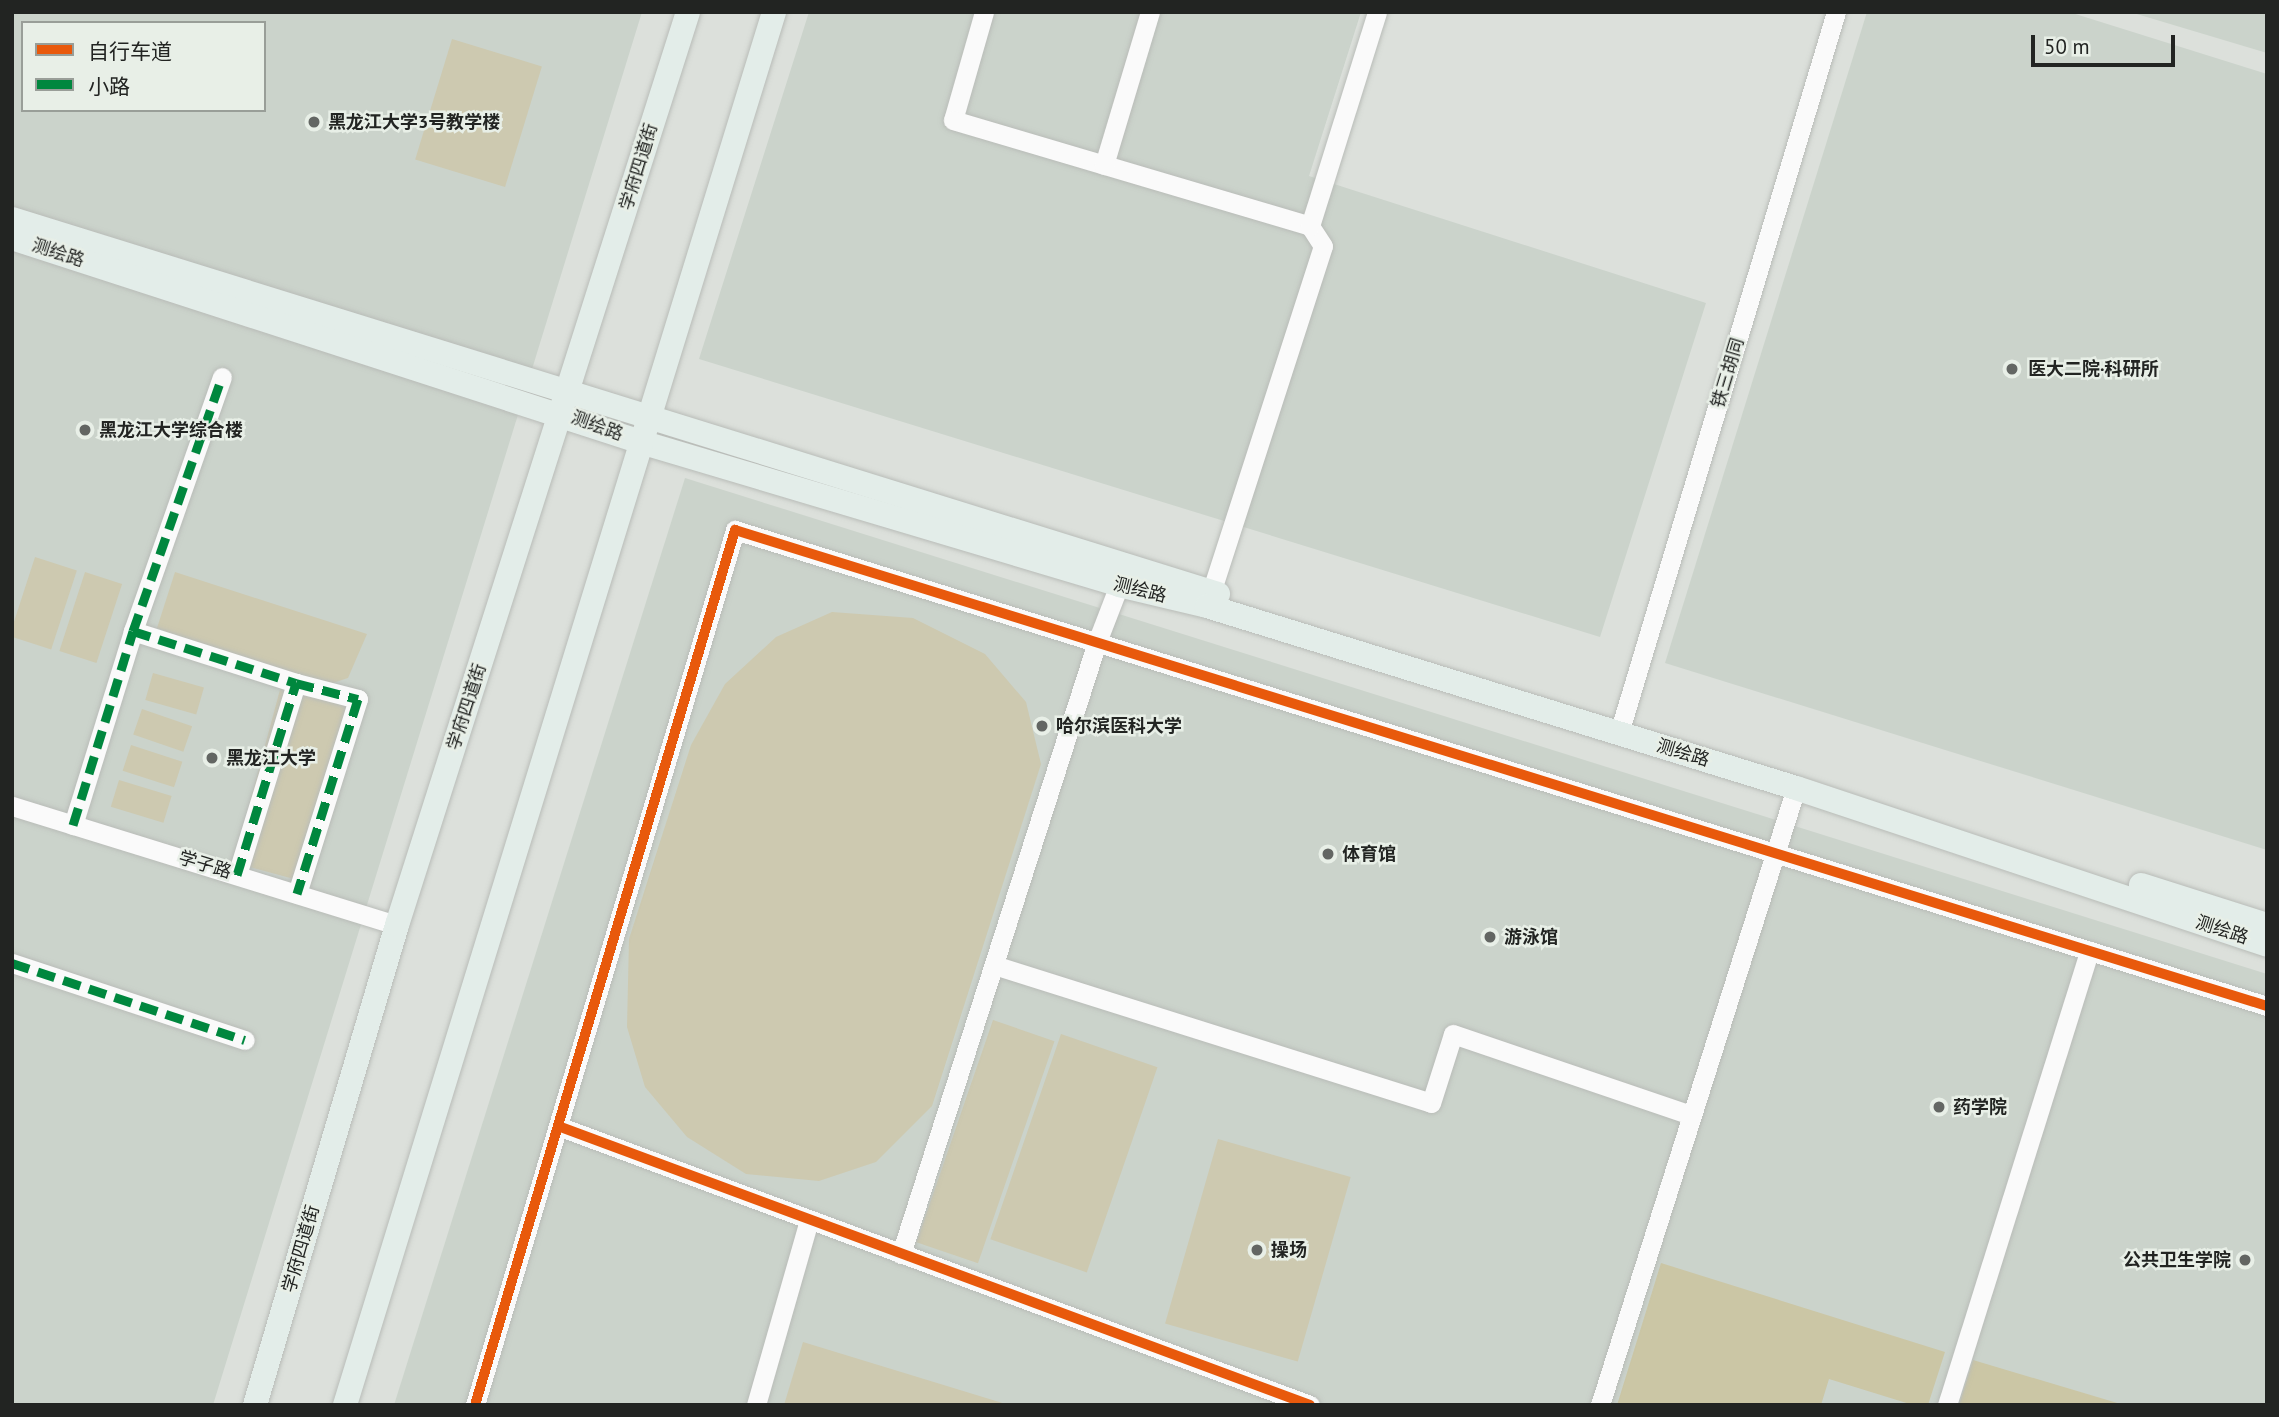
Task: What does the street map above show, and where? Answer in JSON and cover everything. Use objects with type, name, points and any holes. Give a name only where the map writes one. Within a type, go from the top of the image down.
[{"type":"main road","name":"学府四道街","points":[[255,1405],[397,925],[566,402],[688,12]]},
{"type":"main road","points":[[345,1405],[653,416],[774,12]]},
{"type":"main road","name":"测绘路","points":[[12,219],[566,402],[644,443],[1119,585],[1209,599]]},
{"type":"main road","name":"测绘路","points":[[12,239],[566,402],[653,416],[1209,599],[2267,925]]},
{"type":"main road","name":"测绘路","points":[[1621,727],[2267,945]]},
{"type":"street","points":[[984,12],[953,120],[1310,226],[1323,246],[1209,599]]},
{"type":"street","points":[[1104,165],[1150,12]]},
{"type":"street","points":[[1310,226],[1377,12]]},
{"type":"street","name":"铁三胡同","points":[[1621,727],[1836,12]]},
{"type":"street","points":[[73,825],[133,631],[222,377]]},
{"type":"street","points":[[475,1405],[735,530],[2267,1006]]},
{"type":"street","points":[[901,1254],[1097,642],[1119,585]]},
{"type":"street","points":[[133,631],[296,683],[358,699],[297,894]]},
{"type":"street","points":[[237,875],[296,683]]},
{"type":"street","points":[[1600,1405],[1773,853],[1796,788]]},
{"type":"street","name":"学子路","points":[[12,806],[397,925]]},
{"type":"street","points":[[1947,1405],[2089,951]]},
{"type":"street","points":[[12,963],[245,1040]]},
{"type":"street","points":[[994,965],[1431,1103],[1453,1034],[1691,1115]]},
{"type":"street","points":[[558,1126],[1310,1405]]},
{"type":"street","points":[[756,1405],[809,1220]]},
{"type":"shaded area","name":"黑龙江大学","points":[[12,12],[642,12],[213,1405],[12,1405]]},
{"type":"shaded area","points":[[809,12],[1361,12],[1309,176],[1706,303],[1600,637],[699,359]]},
{"type":"shaded area","name":"医大二院·科研所","points":[[1867,12],[2069,12],[2267,74],[2267,850],[1665,663]]},
{"type":"shaded area","points":[[2130,12],[2267,12],[2267,53]]},
{"type":"shaded area","points":[[452,39],[542,66],[505,187],[415,159]]},
{"type":"shaded area","name":"哈尔滨医科大学","points":[[685,478],[2267,974],[2267,1405],[394,1405]]},
{"type":"shaded area","points":[[35,557],[77,571],[51,650],[12,637],[12,628]]},
{"type":"shaded area","points":[[85,572],[122,584],[96,663],[59,651]]},
{"type":"shaded area","points":[[175,572],[367,634],[348,678],[324,686],[303,686],[157,628]]},
{"type":"shaded area","points":[[832,612],[913,618],[985,654],[1026,702],[1041,764],[932,1106],[876,1162],[819,1181],[746,1174],[687,1137],[645,1087],[627,1027],[629,939],[691,745],[725,684],[776,637]]},
{"type":"shaded area","points":[[153,673],[204,688],[196,715],[145,700]]},
{"type":"shaded area","points":[[281,686],[352,705],[304,882],[234,863]]},
{"type":"shaded area","points":[[142,709],[192,726],[183,752],[133,735]]},
{"type":"shaded area","points":[[131,745],[182,762],[174,787],[123,771]]},
{"type":"shaded area","points":[[119,780],[172,796],[163,823],[111,807]]},
{"type":"shaded area","points":[[993,1020],[1054,1041],[978,1263],[916,1242]]},
{"type":"shaded area","points":[[1061,1034],[1157,1067],[1087,1272],[990,1239]]},
{"type":"shaded area","name":"操场","points":[[1218,1139],[1351,1177],[1298,1362],[1165,1324]]},
{"type":"shaded area","points":[[1661,1263],[1945,1352],[1928,1405],[1913,1405],[1829,1379],[1821,1405],[1617,1405]]},
{"type":"shaded area","points":[[803,1342],[1009,1405],[784,1405]]},
{"type":"shaded area","points":[[1973,1360],[2124,1405],[1959,1405]]},
{"type":"marked path","points":[[133,631],[222,377]]},
{"type":"marked path","points":[[73,825],[133,631],[296,683]]},
{"type":"marked path","points":[[237,875],[296,683],[358,699],[297,894]]},
{"type":"marked path","points":[[12,963],[245,1040]]},
{"type":"cycle path","points":[[475,1405],[735,530],[2267,1006]]},
{"type":"cycle path","points":[[558,1126],[1310,1405]]},
{"type":"place","name":"黑龙江大学3号教学楼","points":[[314,122]]},
{"type":"place","name":"医大二院·科研所","points":[[2012,369]]},
{"type":"place","name":"黑龙江大学综合楼","points":[[85,430]]},
{"type":"place","name":"哈尔滨医科大学","points":[[1042,726]]},
{"type":"place","name":"黑龙江大学","points":[[212,758]]},
{"type":"place","name":"体育馆","points":[[1328,854]]},
{"type":"place","name":"游泳馆","points":[[1490,937]]},
{"type":"place","name":"药学院","points":[[1939,1107]]},
{"type":"place","name":"操场","points":[[1257,1250]]},
{"type":"place","name":"公共卫生学院","points":[[2245,1260]]}]
